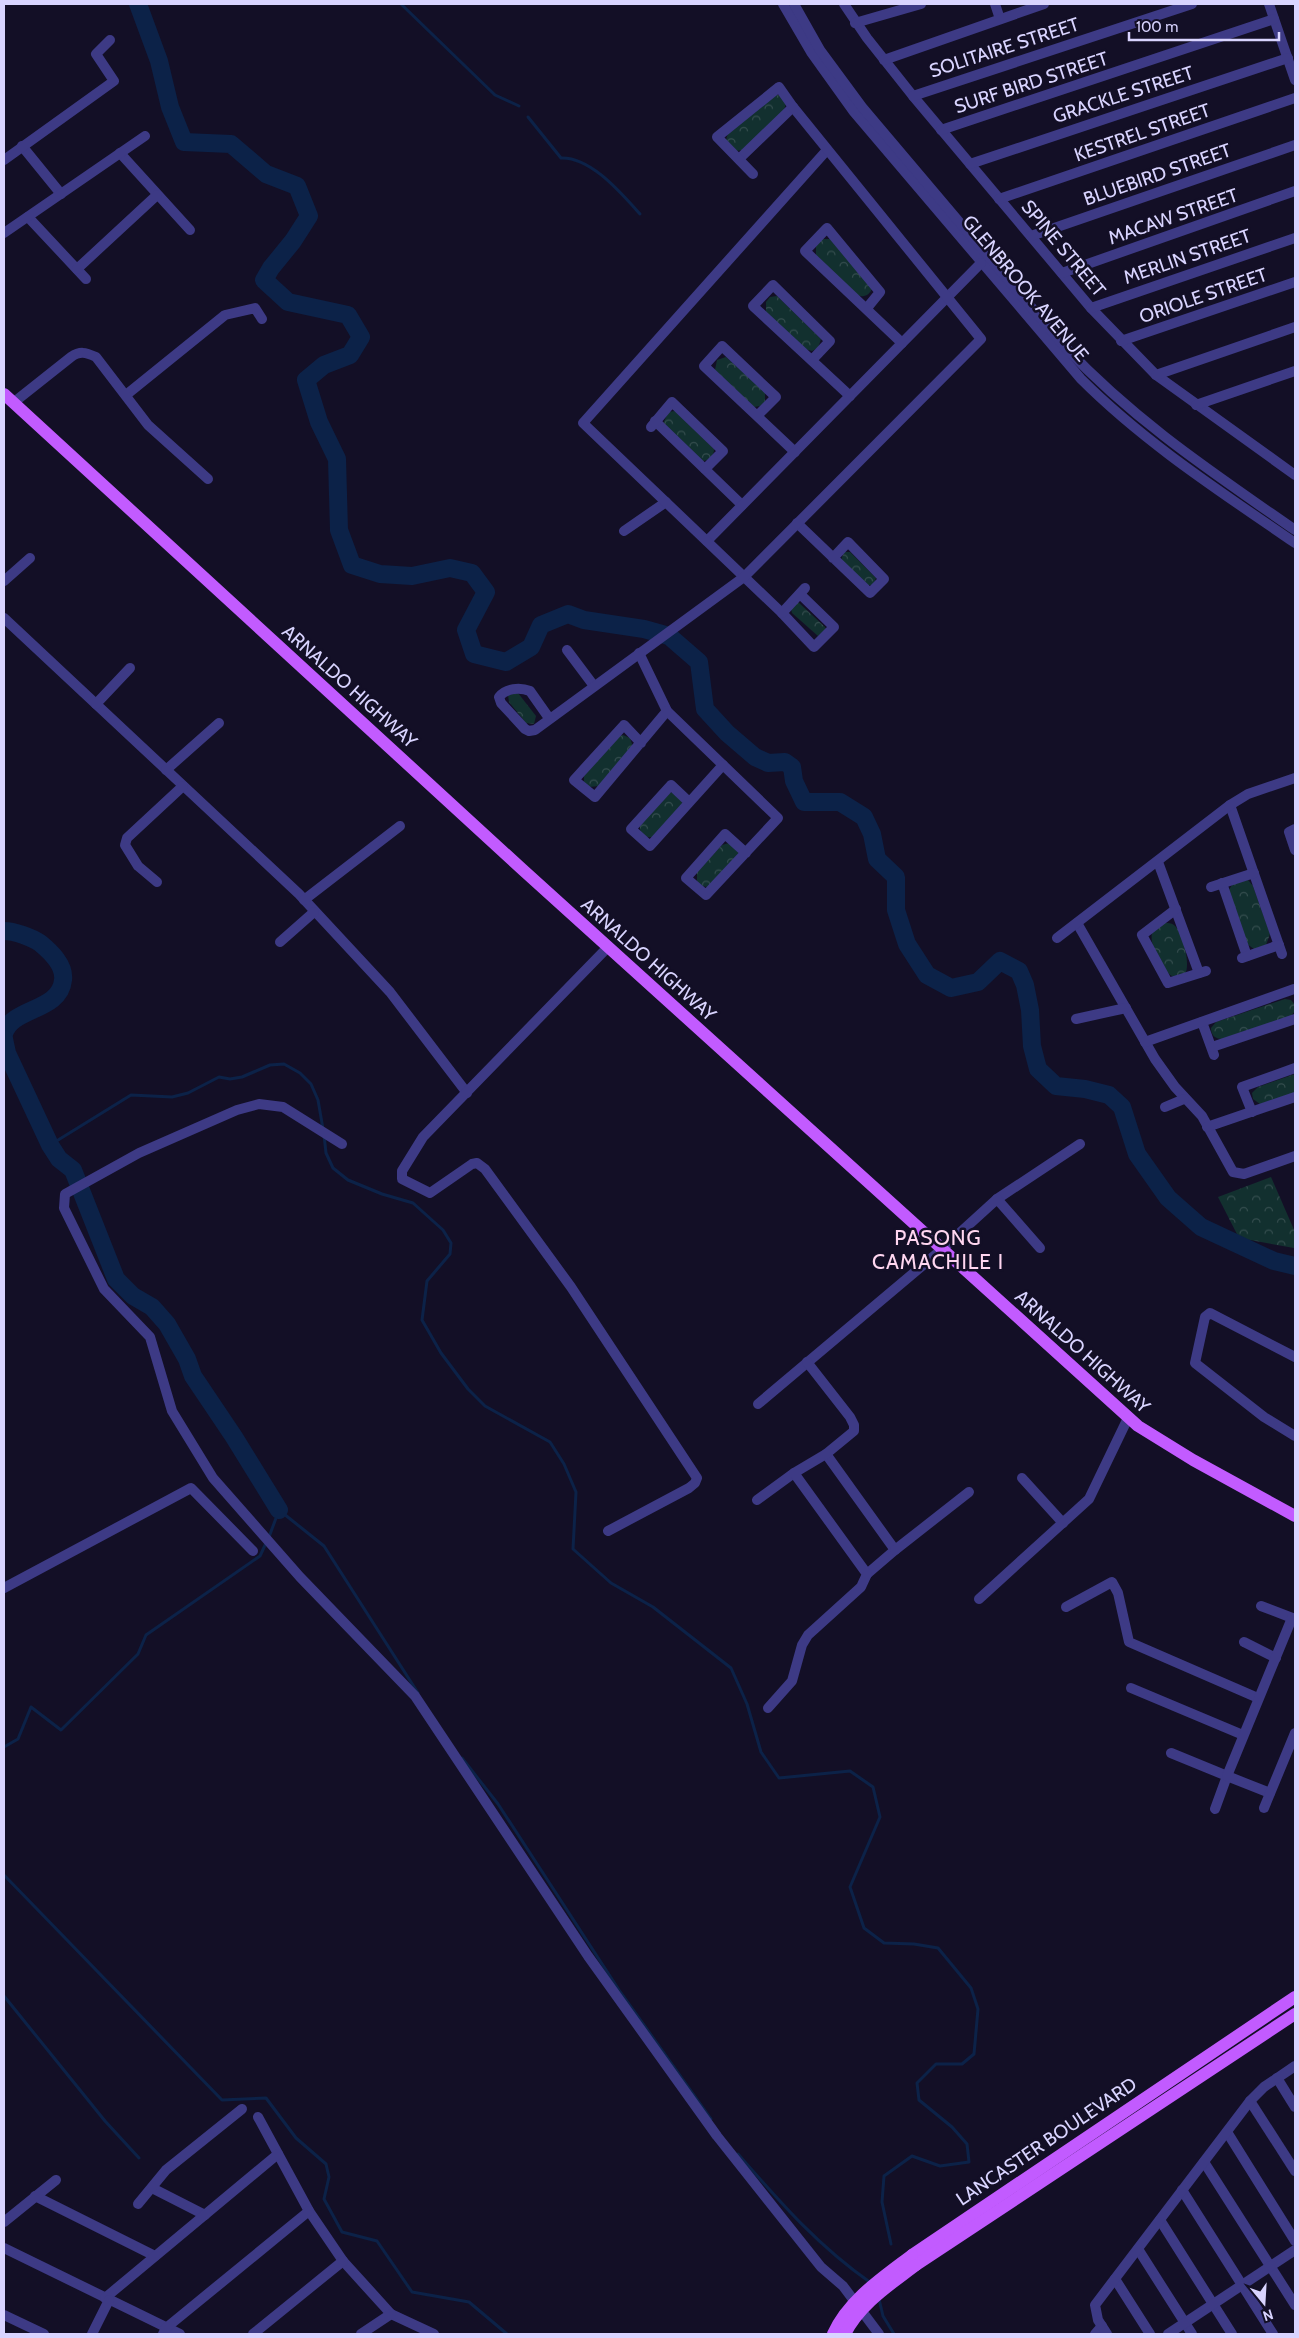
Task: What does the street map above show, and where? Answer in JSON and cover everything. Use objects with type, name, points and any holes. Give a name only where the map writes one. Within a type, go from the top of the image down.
[{"type":"main road","name":"ARNALDO HIGHWAY","points":[[7,399],[941,1250],[1133,1422],[1193,1460],[1295,1514]]},
{"type":"main road","name":"LANCASTER BOULEVARD","points":[[845,2334],[854,2317],[914,2260],[1295,1997]]},
{"type":"main road","name":"LANCASTER BOULEVARD","points":[[833,2334],[839,2320],[878,2281],[914,2260],[1295,2014]]},
{"type":"street","name":"GLENBROOK AVENUE","points":[[783,4],[811,52],[854,112],[1056,352],[1122,418],[1175,460],[1295,543]]},
{"type":"street","name":"GLENBROOK AVENUE","points":[[794,4],[820,50],[862,107],[1088,371],[1117,399],[1175,446],[1295,530]]},
{"type":"street","name":"SPINE STREET","points":[[844,4],[884,60],[941,130],[1091,308],[1122,341],[1156,374],[1196,405],[1295,475]]},
{"type":"street","points":[[856,23],[921,4]]},
{"type":"street","points":[[995,4],[1000,19]]},
{"type":"street","points":[[884,60],[1043,4]]},
{"type":"street","name":"SOLITAIRE STREET","points":[[913,96],[1192,4]]},
{"type":"street","points":[[1269,4],[1295,80]]},
{"type":"street","name":"SURF BIRD STREET","points":[[941,130],[1274,19]]},
{"type":"street","points":[[4,160],[114,81],[96,54],[110,40]]},
{"type":"street","name":"GRACKLE STREET","points":[[970,164],[1288,58]]},
{"type":"street","points":[[549,718],[530,691],[518,688],[499,697],[501,703],[525,729],[535,730],[744,576],[981,338],[827,150],[778,87],[717,137],[753,174]]},
{"type":"street","name":"KESTREL STREET","points":[[999,199],[1295,98]]},
{"type":"street","points":[[739,159],[793,107]]},
{"type":"street","points":[[4,233],[145,136]]},
{"type":"street","name":"BLUEBIRD STREET","points":[[1030,236],[1295,145]]},
{"type":"street","points":[[22,146],[61,194]]},
{"type":"street","points":[[782,613],[802,591],[834,627],[814,647],[744,576],[583,423],[827,150]]},
{"type":"street","points":[[120,152],[190,230]]},
{"type":"street","name":"MACAW STREET","points":[[1062,273],[1295,191]]},
{"type":"street","points":[[77,269],[157,195]]},
{"type":"street","points":[[28,217],[86,279]]},
{"type":"street","points":[[867,308],[880,292],[827,228],[805,251],[902,343]]},
{"type":"street","name":"MERLIN STREET","points":[[1091,308],[1295,238]]},
{"type":"street","points":[[707,541],[981,263]]},
{"type":"street","name":"ORIOLE STREET","points":[[1122,341],[1295,282]]},
{"type":"street","points":[[812,360],[830,341],[773,285],[753,306],[850,396]]},
{"type":"street","points":[[126,395],[225,315],[255,308],[262,319]]},
{"type":"street","points":[[1156,374],[1295,327]]},
{"type":"street","points":[[757,416],[776,397],[722,346],[704,366],[795,452]]},
{"type":"street","points":[[7,399],[70,357],[77,353],[85,352],[96,357],[148,425],[208,479]]},
{"type":"street","points":[[1196,405],[1295,371]]},
{"type":"street","points":[[705,469],[723,451],[672,402],[653,424],[705,469],[742,505]]},
{"type":"street","points":[[624,531],[666,502]]},
{"type":"street","points":[[797,523],[833,558],[870,593],[884,579],[848,542],[833,558]]},
{"type":"street","points":[[4,581],[30,558]]},
{"type":"street","points":[[4,618],[304,900],[390,992],[467,1093]]},
{"type":"street","points":[[568,650],[594,686]]},
{"type":"street","points":[[639,653],[668,711],[778,818],[746,853],[706,895],[686,878],[725,834],[746,853]]},
{"type":"street","points":[[96,704],[130,668]]},
{"type":"street","points":[[641,743],[624,725],[574,780],[595,797],[641,743],[668,711]]},
{"type":"street","points":[[166,770],[219,722]]},
{"type":"street","points":[[689,802],[672,785],[631,829],[650,846],[723,764]]},
{"type":"street","points":[[1057,938],[1230,805],[1248,794],[1295,778]]},
{"type":"street","points":[[157,882],[138,866],[125,845],[127,838],[183,786]]},
{"type":"street","points":[[1230,805],[1254,873],[1280,949],[1244,957],[1216,885],[1254,873]]},
{"type":"street","points":[[304,900],[400,826]]},
{"type":"street","points":[[1295,830],[1289,832],[1295,850]]},
{"type":"street","points":[[1158,862],[1202,972],[1168,983],[1142,935],[1176,909]]},
{"type":"street","points":[[280,942],[314,912]]},
{"type":"street","points":[[1077,923],[1164,1074],[1184,1099],[1202,1116],[1233,1172],[1244,1174],[1295,1156]]},
{"type":"street","points":[[608,947],[423,1137],[402,1171],[402,1178],[430,1193],[472,1164],[477,1163],[485,1169],[571,1287],[697,1478],[695,1483],[689,1488],[608,1531]]},
{"type":"street","points":[[1145,1042],[1294,988]]},
{"type":"street","points":[[1076,1019],[1126,1008]]},
{"type":"street","points":[[1202,1022],[1213,1051],[1295,1019]]},
{"type":"street","points":[[1252,1112],[1242,1087],[1295,1068]]},
{"type":"street","points":[[1207,1127],[1295,1097]]},
{"type":"street","points":[[1165,1107],[1184,1099]]},
{"type":"street","points":[[342,1144],[283,1107],[259,1104],[237,1110],[102,1172],[65,1194],[64,1208],[104,1289],[150,1337],[172,1410],[213,1478],[271,1545],[415,1696],[588,1956],[717,2136],[822,2267],[843,2286],[879,2334]]},
{"type":"street","points":[[758,1404],[941,1250],[997,1199],[1080,1144]]},
{"type":"street","points":[[997,1199],[1040,1248]]},
{"type":"street","points":[[1295,1358],[1210,1313],[1206,1318],[1195,1363],[1264,1417],[1295,1436]]},
{"type":"street","points":[[757,1500],[826,1454],[854,1431],[854,1425],[807,1362]]},
{"type":"street","points":[[979,1599],[1089,1499],[1133,1422]]},
{"type":"street","points":[[826,1454],[895,1550]]},
{"type":"street","points":[[794,1474],[866,1574]]},
{"type":"street","points":[[1022,1478],[1063,1522]]},
{"type":"street","points":[[4,1588],[191,1488],[253,1551]]},
{"type":"street","points":[[768,1708],[792,1681],[802,1645],[808,1635],[862,1587],[866,1574],[969,1492]]},
{"type":"street","points":[[1066,1607],[1112,1582],[1118,1593],[1129,1642],[1258,1698]]},
{"type":"street","points":[[1215,1810],[1258,1698],[1294,1619],[1261,1606]]},
{"type":"street","points":[[1244,1642],[1276,1658]]},
{"type":"street","points":[[1131,1688],[1243,1735]]},
{"type":"street","points":[[1264,1808],[1295,1733]]},
{"type":"street","points":[[1171,1754],[1270,1793]]},
{"type":"street","points":[[1101,2332],[1095,2305],[1250,2101],[1264,2087],[1295,2066]]},
{"type":"street","points":[[1277,2078],[1295,2107]]},
{"type":"street","points":[[1250,2101],[1295,2171]]},
{"type":"street","points":[[138,2204],[166,2170],[242,2109]]},
{"type":"street","points":[[258,2117],[309,2211],[343,2261],[391,2314],[434,2334]]},
{"type":"street","points":[[1227,2132],[1295,2241]]},
{"type":"street","points":[[92,2334],[107,2299],[155,2256],[278,2154]]},
{"type":"street","points":[[1204,2162],[1295,2305]]},
{"type":"street","points":[[4,2222],[56,2180]]},
{"type":"street","points":[[152,2188],[205,2215]]},
{"type":"street","points":[[1182,2190],[1273,2334]]},
{"type":"street","points":[[35,2196],[155,2256]]},
{"type":"street","points":[[165,2331],[309,2211]]},
{"type":"street","points":[[1160,2220],[1232,2334]]},
{"type":"street","points":[[4,2248],[107,2299],[165,2331],[180,2334]]},
{"type":"street","points":[[1138,2249],[1192,2334]]},
{"type":"street","points":[[1168,2334],[1295,2250]]},
{"type":"street","points":[[253,2334],[343,2261]]},
{"type":"street","points":[[1115,2279],[1150,2334]]},
{"type":"street","points":[[361,2334],[391,2314]]},
{"type":"street","points":[[4,2315],[44,2334]]},
{"type":"green space","points":[[774,94],[781,96],[786,104],[784,110],[743,150],[736,151],[726,140],[728,133]]},
{"type":"green space","points":[[822,239],[830,239],[872,288],[868,294],[864,296],[857,295],[816,255],[816,244]]},
{"type":"green space","points":[[777,296],[821,339],[818,348],[812,351],[805,349],[766,312],[766,302],[770,297]]},
{"type":"green space","points":[[726,357],[765,392],[765,402],[760,406],[754,407],[715,370],[717,360]]},
{"type":"green space","points":[[675,411],[714,449],[709,459],[702,461],[663,424],[668,412]]},
{"type":"green space","points":[[844,552],[850,552],[876,578],[873,585],[868,585],[841,560]]},
{"type":"green space","points":[[798,602],[825,627],[826,629],[818,636],[792,613],[791,609]]},
{"type":"green space","points":[[518,693],[536,716],[534,724],[526,723],[509,702],[508,695]]},
{"type":"green space","points":[[623,735],[630,738],[633,747],[599,786],[589,787],[584,782],[584,776]]},
{"type":"green space","points":[[673,792],[682,801],[682,804],[652,837],[644,836],[641,833],[640,825]]},
{"type":"green space","points":[[729,843],[738,852],[738,855],[708,887],[701,886],[697,881],[697,872],[722,845]]},
{"type":"green space","points":[[1248,880],[1253,886],[1270,934],[1266,945],[1254,949],[1247,944],[1229,890],[1233,883]]},
{"type":"green space","points":[[1165,923],[1175,926],[1181,936],[1187,957],[1187,970],[1185,974],[1174,977],[1170,974],[1161,964],[1155,951],[1152,933]]},
{"type":"green space","points":[[1285,999],[1291,1000],[1295,1005],[1295,1011],[1291,1016],[1222,1039],[1215,1037],[1212,1033],[1211,1028],[1216,1022]]},
{"type":"green space","points":[[1295,1074],[1295,1093],[1260,1104],[1253,1099],[1252,1093],[1258,1087]]},
{"type":"green space","points":[[1271,1177],[1295,1232],[1294,1248],[1239,1238],[1218,1197]]},
{"type":"waterway","points":[[138,4],[159,61],[170,107],[184,142],[231,144],[266,174],[297,186],[309,216],[264,280],[288,302],[348,315],[361,337],[350,355],[324,365],[306,380],[319,422],[337,459],[339,530],[352,565],[380,574],[412,576],[450,568],[472,573],[486,592],[466,630],[474,654],[506,662],[531,647],[541,625],[568,614],[584,620],[644,629],[669,636],[699,662],[705,709],[727,733],[755,757],[768,763],[785,762],[792,767],[794,781],[804,802],[840,802],[864,817],[872,834],[877,859],[896,877],[896,910],[907,944],[927,975],[951,988],[978,982],[1000,961],[1019,971],[1025,985],[1030,1010],[1032,1046],[1038,1069],[1056,1086],[1085,1089],[1109,1095],[1122,1107],[1137,1154],[1168,1198],[1201,1227],[1274,1261],[1295,1266]]},
{"type":"waterway","points":[[401,4],[495,95],[519,106]]},
{"type":"waterway","points":[[528,117],[561,158],[572,159],[594,170],[615,187],[640,214]]},
{"type":"waterway","points":[[4,931],[13,932],[40,943],[49,950],[60,964],[63,974],[60,990],[54,998],[16,1019],[8,1025],[4,1034]]},
{"type":"waterway","points":[[4,1039],[7,1053],[50,1145],[59,1159],[73,1170],[116,1279],[133,1296],[152,1307],[167,1324],[187,1359],[193,1376],[234,1437],[279,1510]]},
{"type":"waterway","points":[[50,1145],[131,1095],[172,1097],[188,1093],[219,1077],[230,1079],[242,1077],[270,1065],[284,1064],[300,1073],[311,1084],[318,1100],[323,1129]]},
{"type":"waterway","points":[[324,1135],[326,1153],[333,1168],[348,1180],[382,1194],[413,1203],[443,1230],[451,1243],[450,1254],[427,1281],[422,1320],[441,1353],[468,1389],[485,1406],[550,1442],[564,1464],[576,1492],[573,1549],[611,1583],[653,1607],[731,1668],[747,1704],[761,1752],[779,1778],[850,1771],[873,1787],[880,1817],[850,1887],[864,1928],[884,1943],[914,1944],[938,1948],[971,1988],[978,2009],[974,2054],[962,2064],[936,2064],[917,2083],[919,2100],[952,2127],[967,2144],[969,2162],[940,2166],[912,2156],[884,2176],[882,2202],[891,2244]]},
{"type":"waterway","points":[[269,1537],[279,1510],[324,1546],[418,1693]]},
{"type":"waterway","points":[[4,1747],[18,1739],[31,1707],[61,1730],[138,1654],[146,1635],[260,1556],[266,1543]]},
{"type":"waterway","points":[[462,1758],[498,1804],[619,1990],[711,2119]]},
{"type":"waterway","points":[[4,1875],[222,2100],[266,2098],[296,2138],[326,2164],[329,2177],[324,2199],[342,2232],[377,2241],[412,2292],[469,2302],[507,2334]]},
{"type":"waterway","points":[[4,1996],[105,2121],[139,2158]]},
{"type":"waterway","points":[[738,2154],[785,2206],[833,2254],[871,2283]]},
{"type":"waterway","points":[[879,2299],[883,2316],[894,2334]]},
{"type":"district","name":"PASONG CAMACHILE I","points":[[938,1250]]}]
